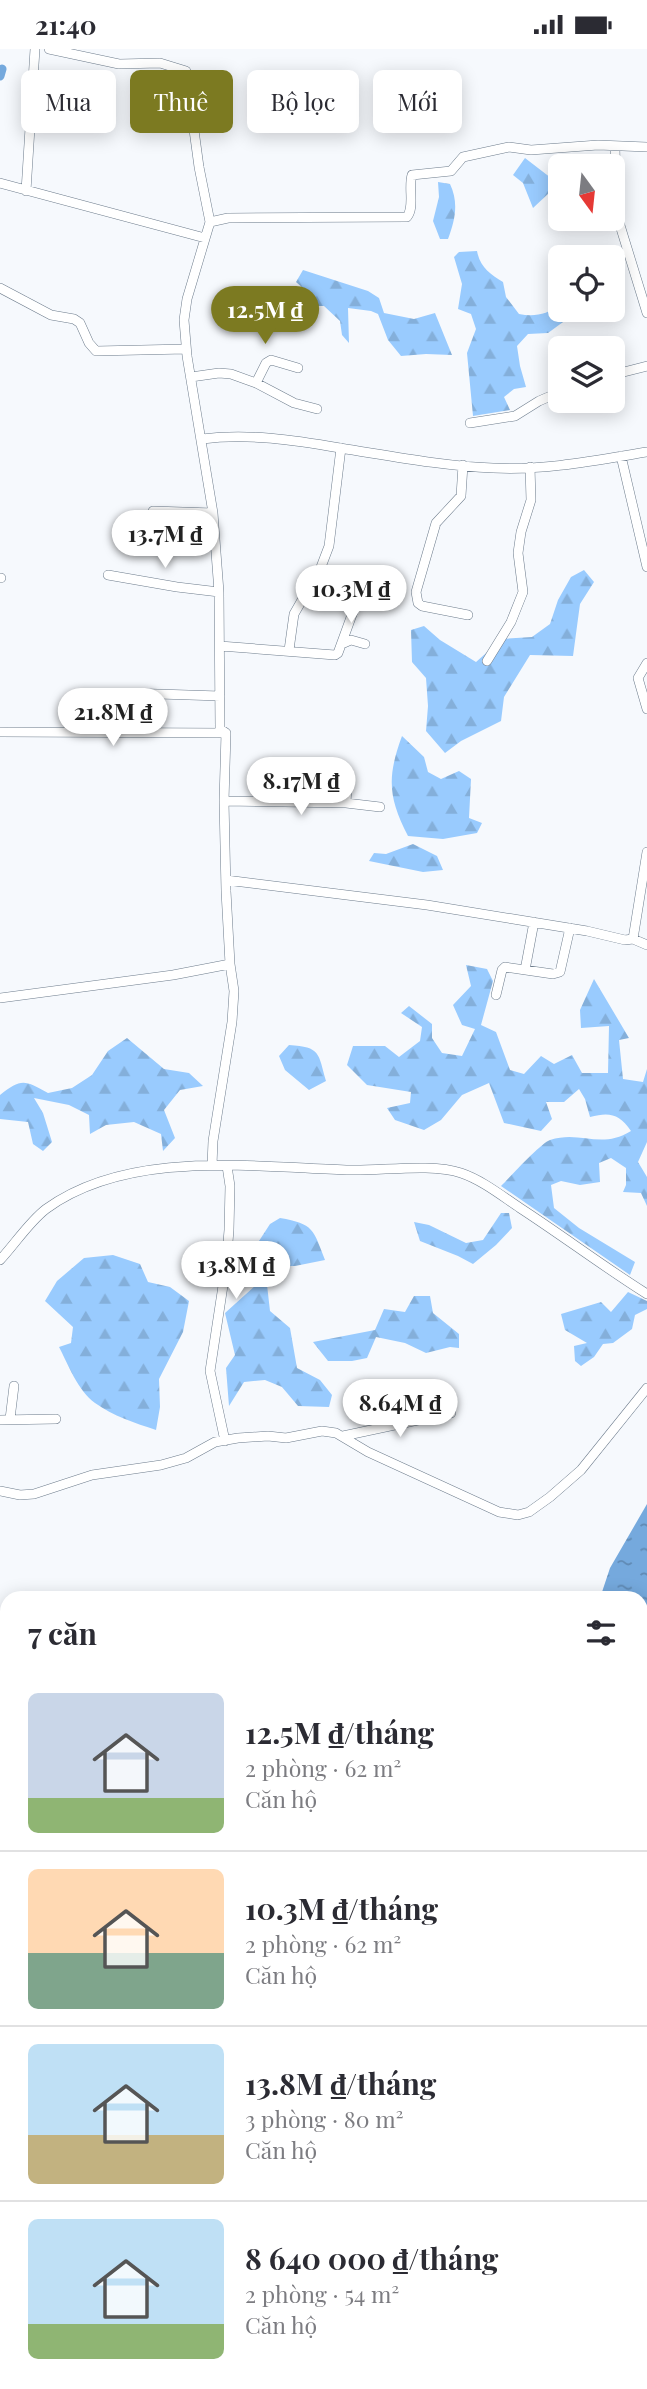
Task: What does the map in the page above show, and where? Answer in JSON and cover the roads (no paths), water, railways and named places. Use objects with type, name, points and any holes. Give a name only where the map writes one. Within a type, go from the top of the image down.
[{"type":"street","points":[[26,191],[35,49]]},
{"type":"street","points":[[49,49],[119,64],[160,63],[186,71],[199,167],[210,222],[185,309],[186,349],[214,513],[219,592],[220,729],[226,733]]},
{"type":"street","points":[[210,222],[228,218],[407,217],[411,212],[410,183],[414,174],[451,171],[463,157],[505,148],[531,150],[598,145],[647,147]]},
{"type":"street","points":[[615,146],[615,197],[619,222],[647,313]]},
{"type":"street","points":[[0,183],[205,238]]},
{"type":"street","points":[[0,288],[51,315],[74,319],[80,323],[89,343],[96,351],[186,349]]},
{"type":"street","points":[[256,383],[266,363],[271,360],[298,368]]},
{"type":"street","points":[[625,372],[647,366]]},
{"type":"street","points":[[191,377],[225,372],[256,383],[285,399],[317,409]]},
{"type":"street","points":[[470,423],[515,416],[548,397]]},
{"type":"street","points":[[202,439],[228,436],[289,439],[495,469],[568,464],[647,452]]},
{"type":"street","points":[[289,650],[295,614],[321,567],[329,546],[341,448]]},
{"type":"street","points":[[621,456],[647,567]]},
{"type":"street","points":[[463,465],[461,496],[436,523],[416,592],[418,603],[422,606],[468,615]]},
{"type":"street","points":[[487,660],[512,622],[523,592],[518,552],[531,500],[530,467]]},
{"type":"street","points":[[153,511],[214,513]]},
{"type":"street","points":[[108,575],[219,592]]},
{"type":"street","points":[[220,646],[335,655],[342,644],[361,590]]},
{"type":"street","points":[[342,644],[351,640],[365,644]]},
{"type":"street","points":[[647,663],[638,678],[647,709]]},
{"type":"street","points":[[127,693],[220,696]]},
{"type":"street","points":[[0,732],[226,733]]},
{"type":"street","points":[[212,1165],[234,991],[226,880],[226,733]]},
{"type":"street","points":[[346,803],[348,772]]},
{"type":"street","points":[[224,801],[346,803],[380,807]]},
{"type":"street","points":[[633,939],[647,852]]},
{"type":"street","points":[[226,880],[428,905],[570,928],[625,940],[633,939],[647,945]]},
{"type":"street","points":[[525,970],[534,922]]},
{"type":"street","points":[[496,995],[503,968],[553,974],[560,972],[570,928]]},
{"type":"street","points":[[0,998],[173,975],[230,964]]},
{"type":"street","points":[[0,1260],[44,1211],[83,1189],[142,1171],[212,1165],[431,1169],[461,1173],[506,1198],[647,1294]]},
{"type":"street","points":[[225,1441],[210,1371],[229,1230],[230,1185],[227,1166]]},
{"type":"street","points":[[14,1386],[5,1420],[56,1419]]},
{"type":"street","points":[[0,1491],[20,1495],[47,1491],[92,1475],[149,1468],[186,1458],[203,1447],[225,1441],[268,1436],[286,1438],[322,1431],[343,1436],[368,1452],[499,1512],[518,1515],[539,1506],[581,1470],[647,1388]]},
{"type":"street","points":[[343,1436],[451,1413]]},
{"type":"water","points":[[647,1504],[647,1591],[602,1591],[610,1568]]},
{"type":"waterway","points":[[0,76],[2,69]]}]
